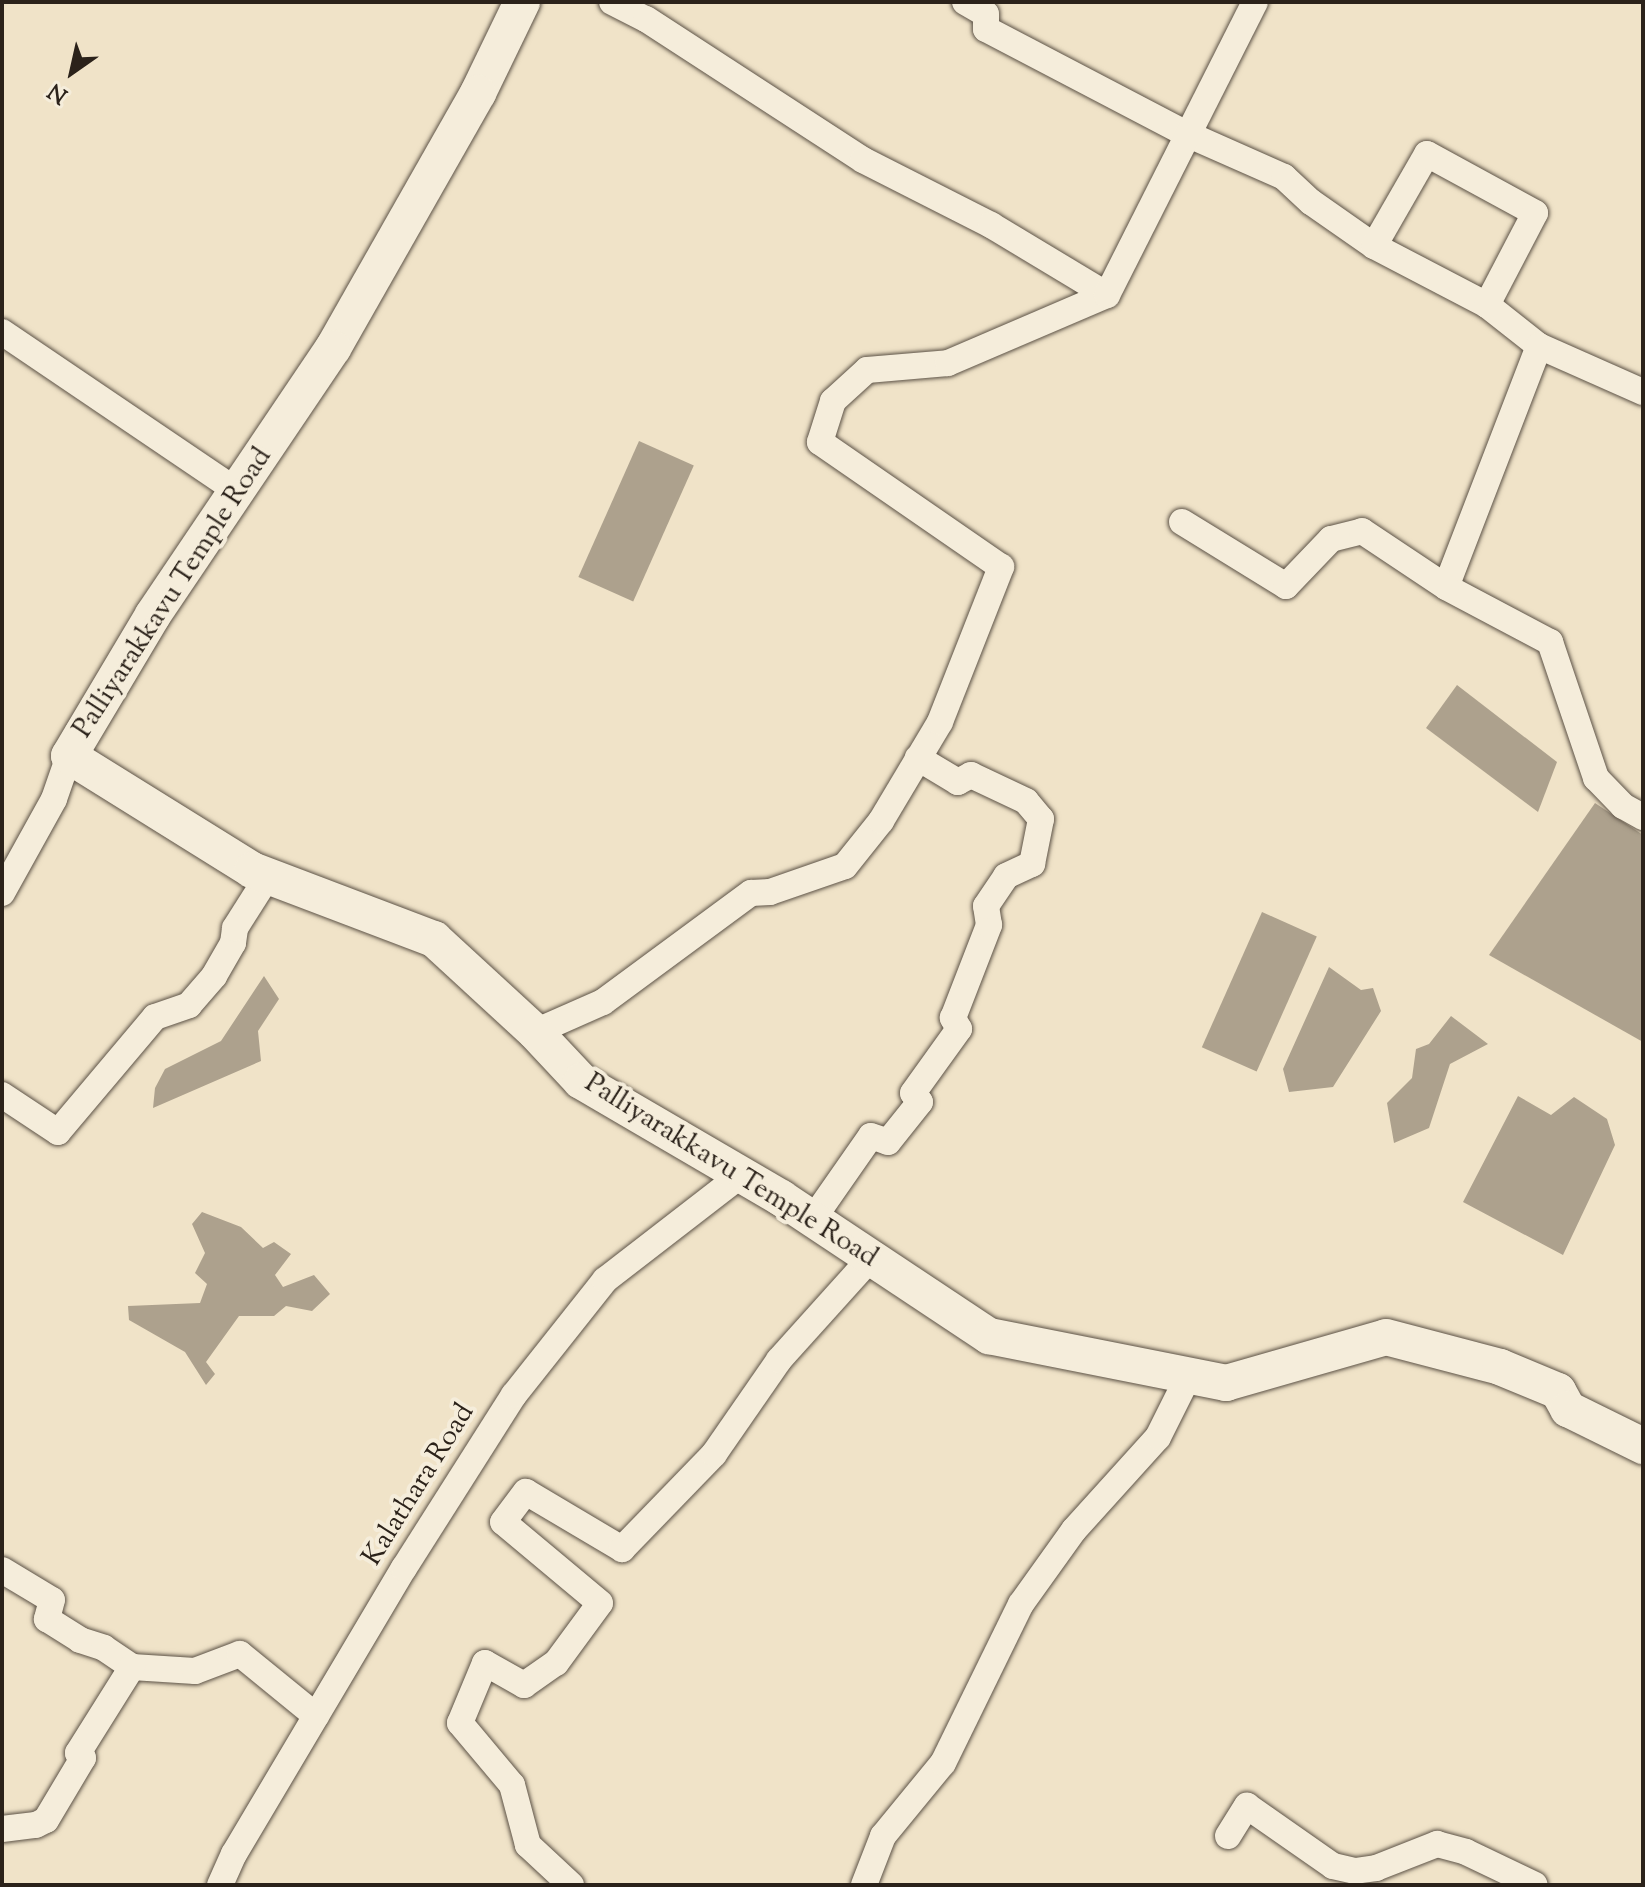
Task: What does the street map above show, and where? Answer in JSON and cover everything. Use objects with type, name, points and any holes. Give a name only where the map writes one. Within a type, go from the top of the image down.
[{"type":"street","name":"Palliyarakkavu Temple Road","points":[[522,2],[478,93],[333,348],[153,615],[69,756],[252,870],[434,939],[535,1032],[581,1081],[813,1219],[989,1336],[1226,1383],[1386,1337],[1500,1367],[1558,1391],[1568,1409],[1643,1446]]},
{"type":"street","points":[[612,2],[646,19],[863,160],[991,225],[1107,295]]},
{"type":"street","points":[[965,2],[986,14],[986,29],[1187,134],[1284,177],[1311,202],[1374,246],[1487,305],[1539,346],[1643,392]]},
{"type":"street","points":[[535,1032],[603,1002],[751,893],[770,892],[845,866],[881,821],[940,722],[1001,567],[820,442],[833,401],[867,370],[948,363],[1107,295],[1255,2]]},
{"type":"street","points":[[1374,246],[1427,154],[1535,213],[1487,305]]},
{"type":"street","points":[[2,332],[237,491]]},
{"type":"street","points":[[1446,587],[1539,346]]},
{"type":"street","points":[[1182,522],[1286,586],[1331,539],[1362,531],[1446,587],[1550,642],[1596,778],[1617,801],[1643,817]]},
{"type":"street","points":[[2,893],[54,799],[69,756]]},
{"type":"street","points":[[813,1219],[871,1136],[888,1142],[920,1102],[913,1093],[959,1029],[953,1018],[989,925],[986,906],[1006,876],[1032,864],[1041,819],[1026,801],[971,775],[958,782],[918,758]]},
{"type":"street","points":[[2,1095],[58,1132],[155,1017],[189,1005],[214,976],[233,943],[235,928],[268,876]]},
{"type":"street","name":"Kalathara Road","points":[[220,1885],[234,1854],[404,1568],[523,1383],[605,1280],[741,1175]]},
{"type":"street","points":[[571,1885],[528,1845],[512,1785],[460,1723],[485,1663],[524,1685],[556,1663],[600,1603],[503,1522],[526,1492],[622,1549],[714,1454],[779,1360],[871,1258]]},
{"type":"street","points":[[864,1885],[883,1836],[943,1763],[1021,1604],[1074,1530],[1158,1437],[1189,1375]]},
{"type":"street","points":[[2,1570],[52,1600],[47,1619],[80,1640],[104,1648],[132,1667],[195,1671],[240,1654],[316,1716]]},
{"type":"street","points":[[2,1829],[36,1825],[46,1820],[83,1758],[78,1753],[132,1667]]},
{"type":"street","points":[[1228,1836],[1247,1806],[1333,1866],[1355,1871],[1376,1868],[1437,1844],[1466,1852],[1535,1885]]},
{"type":"shaded area","points":[[639,441],[694,465],[633,602],[578,577]]},
{"type":"shaded area","points":[[1457,685],[1557,762],[1538,812],[1426,728]]},
{"type":"shaded area","points":[[1595,803],[1643,835],[1643,1042],[1489,955]]},
{"type":"shaded area","points":[[1262,912],[1317,936],[1257,1072],[1202,1047]]},
{"type":"shaded area","points":[[1329,967],[1361,990],[1373,988],[1381,1011],[1333,1087],[1289,1092],[1283,1069]]},
{"type":"shaded area","points":[[264,976],[279,999],[258,1031],[261,1061],[153,1108],[155,1088],[165,1069],[221,1041]]},
{"type":"shaded area","points":[[1451,1016],[1488,1044],[1450,1064],[1429,1128],[1394,1143],[1387,1103],[1412,1078],[1416,1049],[1429,1044]]},
{"type":"shaded area","points":[[1518,1096],[1551,1115],[1574,1097],[1607,1119],[1615,1145],[1563,1255],[1463,1202]]},
{"type":"shaded area","points":[[202,1212],[241,1227],[263,1248],[274,1242],[291,1254],[275,1275],[283,1287],[314,1275],[330,1294],[312,1311],[286,1306],[274,1316],[239,1316],[206,1362],[215,1374],[206,1385],[185,1352],[129,1320],[128,1306],[200,1303],[207,1284],[195,1273],[205,1253],[192,1224]]}]
